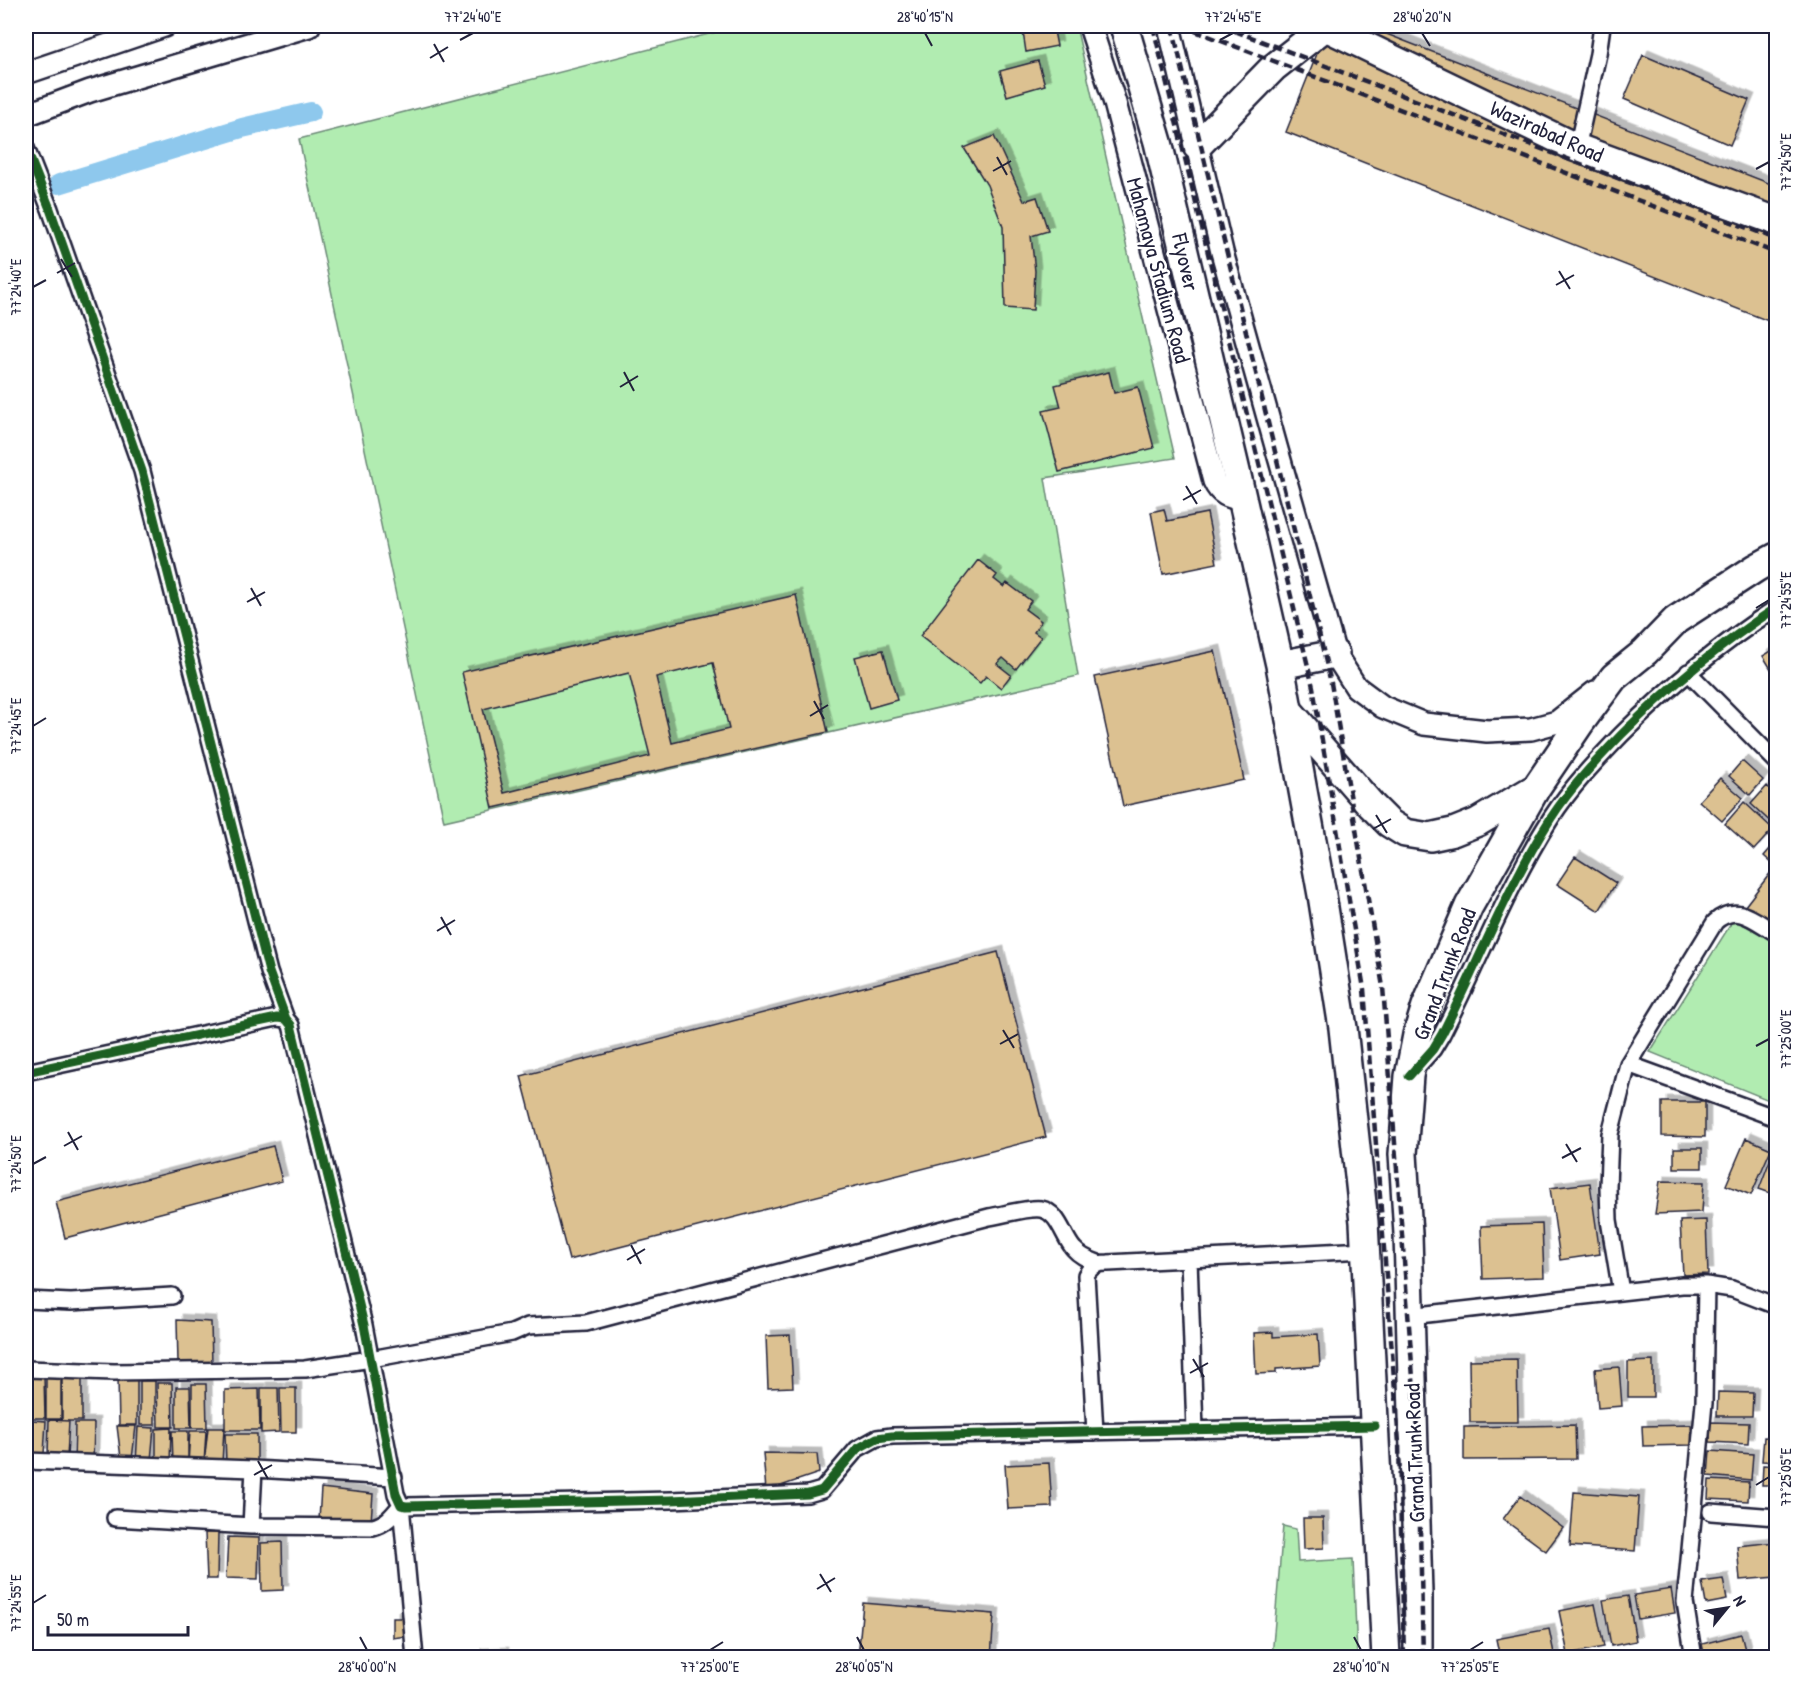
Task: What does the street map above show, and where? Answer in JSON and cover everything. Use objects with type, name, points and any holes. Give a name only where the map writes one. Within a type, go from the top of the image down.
[{"type":"highway","name":"Flyover","points":[[1124,26],[1158,142],[1240,490]]},
{"type":"highway","points":[[1197,146],[1273,68],[1324,26]]},
{"type":"highway","name":"Wazirabad Road","points":[[1324,26],[1577,148],[1776,221]]},
{"type":"highway","name":"Grand Trunk Road","points":[[1240,490],[1280,665],[1343,1028],[1366,1250],[1386,1658]]},
{"type":"highway","name":"Grand Trunk Road","points":[[1418,1658],[1408,1234],[1403,1154],[1409,1076],[1417,1035],[1426,1006],[1469,906],[1536,788],[1614,677],[1645,652],[1676,620],[1776,557]]},
{"type":"highway","points":[[1280,665],[1335,654]]},
{"type":"highway","points":[[1287,708],[1372,806],[1389,823],[1405,833],[1430,837],[1453,832],[1478,822],[1536,788]]},
{"type":"main road","points":[[26,73],[164,26]]},
{"type":"main road","points":[[26,115],[90,91],[309,26]]},
{"type":"main road","name":"Mahamaya Stadium Road","points":[[1090,26],[1114,103],[1214,481],[1224,495],[1240,490]]},
{"type":"main road","points":[[1169,26],[1222,252],[1335,654],[1356,687],[1383,707],[1424,724],[1486,731],[1531,729],[1557,722],[1614,677]]},
{"type":"street","points":[[1577,148],[1602,26]]},
{"type":"street","points":[[26,148],[50,209],[142,471],[268,972],[286,1018],[295,1033],[371,1359],[396,1494],[401,1504],[415,1658]]},
{"type":"street","points":[[1409,1076],[1433,1049],[1442,1034],[1492,926],[1551,819],[1578,781],[1653,703],[1688,672],[1713,651],[1776,608]]},
{"type":"street","points":[[1688,672],[1776,761]]},
{"type":"street","points":[[1621,1292],[1609,1220],[1608,1187],[1610,1134],[1628,1064],[1714,922],[1730,912],[1740,912],[1776,933]]},
{"type":"street","points":[[26,1072],[277,1018],[286,1018]]},
{"type":"street","points":[[1628,1064],[1776,1118]]},
{"type":"street","points":[[26,1369],[114,1372],[287,1370],[371,1359],[512,1333],[528,1326],[586,1323],[989,1217],[1038,1209],[1048,1211],[1073,1248],[1086,1258],[1098,1263],[1366,1250]]},
{"type":"street","points":[[1189,1259],[1195,1430]]},
{"type":"street","points":[[1095,1432],[1086,1275],[1090,1268],[1098,1263]]},
{"type":"street","points":[[1410,1316],[1682,1285],[1732,1288],[1776,1306]]},
{"type":"street","points":[[1694,1658],[1685,1602],[1702,1436],[1706,1285]]},
{"type":"street","points":[[26,1300],[71,1302],[172,1296]]},
{"type":"street","points":[[401,1504],[423,1506],[671,1500],[808,1494],[822,1490],[857,1449],[877,1438],[892,1436],[1375,1426]]},
{"type":"street","points":[[26,1461],[254,1469],[394,1477]]},
{"type":"street","points":[[251,1526],[254,1469]]},
{"type":"street","points":[[115,1518],[251,1526],[373,1527],[390,1519],[401,1504]]},
{"type":"street","points":[[1711,1512],[1776,1517]]},
{"type":"green space","points":[[740,26],[1076,26],[1175,458],[1045,478],[1078,676],[444,821],[299,139]]},
{"type":"green space","points":[[1734,919],[1776,943],[1776,1103],[1650,1052]]},
{"type":"green space","points":[[1283,1526],[1296,1529],[1298,1562],[1353,1559],[1357,1657],[1272,1657]]},
{"type":"building","points":[[1053,26],[1057,46],[1026,52],[1023,32]]},
{"type":"building","points":[[1328,26],[1366,26],[1776,186],[1776,324],[1286,132]]},
{"type":"building","points":[[1643,55],[1749,100],[1730,145],[1624,99]]},
{"type":"building","points":[[1038,61],[1045,85],[1007,96],[1000,71]]},
{"type":"building","points":[[994,136],[1024,201],[1037,197],[1048,231],[1031,236],[1035,271],[1033,310],[1005,308],[1003,227],[987,185],[964,148]]},
{"type":"building","points":[[1109,372],[1114,393],[1138,387],[1154,448],[1059,472],[1043,411],[1061,407],[1055,385]]},
{"type":"building","points":[[1164,509],[1167,521],[1207,513],[1217,563],[1163,574],[1151,512]]},
{"type":"building","points":[[978,560],[997,575],[994,579],[1004,587],[1007,583],[1031,601],[1025,609],[1041,621],[1034,632],[1041,637],[1016,669],[1003,658],[997,664],[1011,675],[1001,688],[986,676],[980,683],[920,636]]},
{"type":"building","points":[[796,595],[828,732],[493,808],[462,672]],"holes":[[[713,663],[729,729],[672,743],[656,677]]]},
{"type":"building","points":[[1776,648],[1776,677],[1763,656]]},
{"type":"building","points":[[883,650],[897,700],[869,708],[855,657]]},
{"type":"building","points":[[1215,651],[1244,780],[1123,806],[1095,677]]},
{"type":"building","points":[[629,673],[650,756],[504,793],[483,709]]},
{"type":"building","points":[[1742,761],[1763,780],[1750,795],[1729,776]]},
{"type":"building","points":[[1720,778],[1743,798],[1722,821],[1699,801]]},
{"type":"building","points":[[1767,786],[1776,795],[1775,826],[1751,804]]},
{"type":"building","points":[[1744,802],[1773,829],[1754,850],[1725,824]]},
{"type":"building","points":[[1776,842],[1776,867],[1764,856]]},
{"type":"building","points":[[1575,857],[1616,883],[1599,911],[1557,884]]},
{"type":"building","points":[[1772,871],[1776,875],[1776,931],[1745,906]]},
{"type":"building","points":[[998,952],[1046,1137],[569,1260],[521,1076]]},
{"type":"building","points":[[1662,1102],[1705,1102],[1705,1137],[1662,1136]]},
{"type":"building","points":[[1746,1138],[1771,1149],[1751,1195],[1726,1185]]},
{"type":"building","points":[[273,1146],[282,1181],[65,1238],[56,1202]]},
{"type":"building","points":[[1674,1148],[1702,1148],[1702,1168],[1674,1168]]},
{"type":"building","points":[[1776,1148],[1776,1195],[1759,1189]]},
{"type":"building","points":[[1660,1181],[1704,1182],[1702,1212],[1655,1214]]},
{"type":"building","points":[[1590,1183],[1600,1254],[1560,1260],[1550,1188]]},
{"type":"building","points":[[1706,1220],[1708,1274],[1683,1275],[1680,1221]]},
{"type":"building","points":[[1542,1224],[1544,1277],[1483,1279],[1481,1226]]},
{"type":"building","points":[[177,1320],[211,1322],[212,1365],[178,1363]]},
{"type":"building","points":[[1273,1332],[1273,1337],[1318,1334],[1320,1366],[1276,1369],[1276,1373],[1256,1374],[1254,1333]]},
{"type":"building","points":[[790,1335],[793,1387],[768,1388],[766,1336]]},
{"type":"building","points":[[1517,1359],[1518,1422],[1470,1422],[1469,1360]]},
{"type":"building","points":[[1653,1361],[1653,1397],[1628,1397],[1628,1362]]},
{"type":"building","points":[[1619,1367],[1622,1406],[1598,1408],[1595,1369]]},
{"type":"building","points":[[46,1374],[61,1374],[61,1419],[46,1419]]},
{"type":"building","points":[[29,1377],[44,1377],[45,1418],[30,1418]]},
{"type":"building","points":[[82,1378],[82,1421],[62,1421],[62,1379]]},
{"type":"building","points":[[118,1378],[137,1378],[137,1425],[119,1425]]},
{"type":"building","points":[[140,1381],[155,1381],[155,1425],[140,1425]]},
{"type":"building","points":[[157,1383],[172,1383],[173,1427],[158,1427]]},
{"type":"building","points":[[192,1384],[206,1384],[207,1428],[192,1428]]},
{"type":"building","points":[[176,1387],[190,1387],[191,1428],[176,1428]]},
{"type":"building","points":[[261,1388],[278,1388],[279,1432],[261,1433]]},
{"type":"building","points":[[280,1388],[296,1388],[296,1432],[281,1432]]},
{"type":"building","points":[[259,1389],[260,1430],[225,1430],[225,1390]]},
{"type":"building","points":[[1718,1392],[1753,1393],[1752,1416],[1717,1416]]},
{"type":"building","points":[[30,1420],[46,1421],[44,1454],[29,1452]]},
{"type":"building","points":[[49,1420],[69,1421],[67,1457],[48,1455]]},
{"type":"building","points":[[1710,1422],[1749,1423],[1748,1444],[1710,1442]]},
{"type":"building","points":[[75,1423],[94,1423],[93,1463],[74,1462]]},
{"type":"building","points":[[1575,1425],[1576,1459],[1464,1460],[1464,1427]]},
{"type":"building","points":[[1691,1425],[1692,1445],[1643,1446],[1642,1426]]},
{"type":"building","points":[[117,1426],[136,1426],[132,1459],[121,1458]]},
{"type":"building","points":[[138,1427],[154,1428],[151,1460],[136,1463]]},
{"type":"building","points":[[171,1428],[170,1464],[156,1464],[156,1429]]},
{"type":"building","points":[[208,1428],[224,1428],[222,1463],[204,1464]]},
{"type":"building","points":[[172,1431],[188,1431],[188,1464],[173,1464]]},
{"type":"building","points":[[190,1431],[206,1431],[204,1464],[188,1464]]},
{"type":"building","points":[[225,1434],[257,1434],[257,1464],[226,1462]]},
{"type":"building","points":[[1764,1437],[1776,1439],[1776,1462],[1762,1461]]},
{"type":"building","points":[[1710,1451],[1753,1454],[1751,1480],[1708,1476]]},
{"type":"building","points":[[763,1453],[817,1454],[819,1473],[766,1491]]},
{"type":"building","points":[[1049,1463],[1052,1507],[1008,1509],[1005,1465]]},
{"type":"building","points":[[1763,1465],[1776,1466],[1776,1485],[1762,1485]]},
{"type":"building","points":[[1709,1480],[1749,1482],[1748,1501],[1708,1499]]},
{"type":"building","points":[[321,1488],[373,1494],[371,1522],[319,1520]]},
{"type":"building","points":[[1574,1492],[1639,1497],[1635,1551],[1570,1546]]},
{"type":"building","points":[[1520,1496],[1563,1528],[1546,1551],[1503,1519]]},
{"type":"building","points":[[1303,1518],[1323,1518],[1324,1548],[1304,1549]]},
{"type":"building","points":[[205,1533],[218,1533],[217,1579],[207,1579]]},
{"type":"building","points":[[228,1537],[259,1538],[258,1579],[226,1578]]},
{"type":"building","points":[[282,1542],[283,1590],[262,1591],[261,1543]]},
{"type":"building","points":[[1776,1542],[1776,1577],[1740,1580],[1737,1546]]},
{"type":"building","points":[[1723,1579],[1727,1600],[1706,1604],[1702,1582]]},
{"type":"building","points":[[1671,1589],[1675,1613],[1638,1619],[1634,1595]]},
{"type":"building","points":[[1628,1596],[1636,1641],[1611,1646],[1603,1600]]},
{"type":"building","points":[[863,1603],[994,1614],[991,1658],[858,1658]]},
{"type":"building","points":[[1595,1604],[1604,1647],[1568,1654],[1559,1611]]},
{"type":"building","points":[[393,1618],[406,1618],[406,1636],[393,1638]]},
{"type":"building","points":[[1549,1629],[1555,1658],[1500,1658],[1496,1639]]},
{"type":"building","points":[[1741,1634],[1747,1658],[1705,1658],[1702,1644]]},
{"type":"building","points":[[503,1653],[503,1658],[476,1658],[476,1654]]},
{"type":"waterway","points":[[59,184],[242,128],[311,112]]},
{"type":"railway","points":[[1153,26],[1313,687],[1364,989],[1399,1443],[1404,1658]]},
{"type":"railway","points":[[1172,26],[1331,683],[1383,987],[1418,1443],[1423,1658]]},
{"type":"railway","points":[[1182,26],[1776,253]]},
{"type":"railway","points":[[1222,26],[1776,239]]},
{"type":"cycle path","points":[[26,148],[50,209],[142,471],[269,972],[286,1019]]},
{"type":"cycle path","points":[[1409,1076],[1433,1049],[1442,1034],[1535,844],[1567,796],[1612,745],[1657,700],[1695,667],[1776,608]]},
{"type":"cycle path","points":[[26,1072],[277,1018],[286,1019],[291,1025],[364,1325],[396,1494],[401,1505],[671,1500],[808,1494],[822,1490],[857,1449],[877,1438],[892,1436],[1375,1426]]}]
